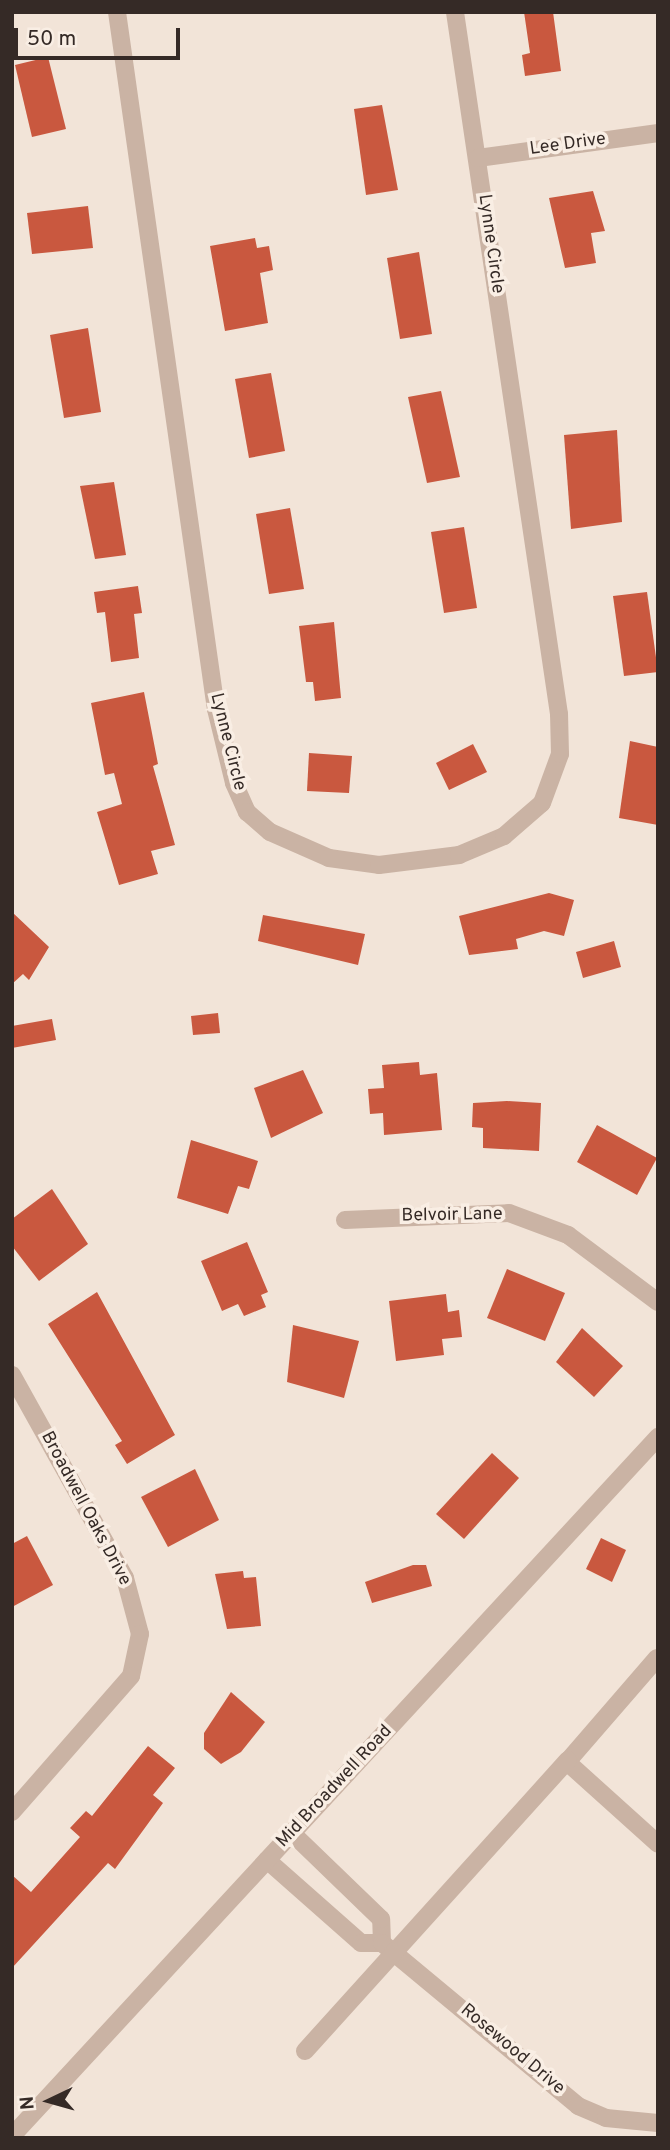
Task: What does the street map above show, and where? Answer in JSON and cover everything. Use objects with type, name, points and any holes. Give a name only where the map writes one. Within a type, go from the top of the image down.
[{"type":"street","name":"Lynne Circle","points":[[117,12],[216,709],[234,783],[247,812],[270,832],[329,858],[379,864],[481,848],[542,803],[560,754],[478,158],[455,12]]},
{"type":"street","name":"Lee Drive","points":[[478,158],[658,133]]},
{"type":"street","name":"Belvoir Lane","points":[[345,1220],[509,1213],[568,1235],[658,1302]]},
{"type":"street","name":"Broadwell Oaks Drive","points":[[12,1375],[125,1578],[141,1634],[131,1676],[12,1812]]},
{"type":"street","name":"Mid Broadwell Road","points":[[12,2136],[658,1437]]},
{"type":"street","points":[[304,2051],[388,1947],[568,1760],[657,1658]]},
{"type":"street","points":[[568,1760],[658,1844]]},
{"type":"street","points":[[292,1833],[381,1919],[388,1947]]},
{"type":"street","name":"Rosewood Drive","points":[[267,1860],[361,1943],[388,1947],[578,2106],[606,2118],[658,2123]]},
{"type":"building","points":[[524,12],[553,12],[561,71],[525,76],[522,55],[530,53]]},
{"type":"building","points":[[48,57],[66,129],[32,137],[15,65]]},
{"type":"building","points":[[382,105],[398,190],[366,195],[354,109]]},
{"type":"building","points":[[593,191],[605,231],[591,233],[596,263],[565,268],[549,198]]},
{"type":"building","points":[[88,206],[93,248],[32,254],[27,213]]},
{"type":"building","points":[[255,238],[257,248],[269,246],[273,270],[260,273],[268,323],[225,331],[210,246]]},
{"type":"building","points":[[419,252],[432,334],[400,339],[387,258]]},
{"type":"building","points":[[88,328],[101,412],[64,418],[50,335]]},
{"type":"building","points":[[271,373],[285,451],[249,458],[235,379]]},
{"type":"building","points":[[441,391],[460,477],[427,483],[408,397]]},
{"type":"building","points":[[617,430],[622,522],[571,529],[564,435]]},
{"type":"building","points":[[114,482],[126,555],[95,559],[80,486]]},
{"type":"building","points":[[290,508],[304,589],[269,594],[256,514]]},
{"type":"building","points":[[464,527],[477,608],[444,613],[431,532]]},
{"type":"building","points":[[138,586],[142,613],[134,614],[139,658],[111,662],[105,612],[97,613],[94,592]]},
{"type":"building","points":[[647,592],[658,672],[624,676],[613,596]]},
{"type":"building","points":[[334,622],[341,698],[315,701],[313,682],[306,682],[299,626]]},
{"type":"building","points":[[144,692],[158,764],[153,766],[175,845],[151,851],[158,874],[119,885],[97,812],[122,804],[114,773],[105,775],[91,703]]},
{"type":"building","points":[[630,741],[658,747],[658,825],[619,818]]},
{"type":"building","points":[[473,744],[487,772],[449,790],[436,763]]},
{"type":"building","points":[[309,753],[352,756],[349,793],[307,791]]},
{"type":"building","points":[[549,893],[574,900],[564,936],[544,931],[516,939],[518,949],[469,955],[459,916]]},
{"type":"building","points":[[12,912],[49,947],[29,980],[23,974],[12,984]]},
{"type":"building","points":[[263,915],[365,934],[358,965],[258,941]]},
{"type":"building","points":[[614,941],[621,967],[583,978],[576,952]]},
{"type":"building","points":[[218,1013],[220,1033],[193,1035],[191,1016]]},
{"type":"building","points":[[52,1019],[56,1040],[12,1048],[12,1026]]},
{"type":"building","points":[[419,1062],[420,1075],[437,1073],[442,1130],[384,1135],[383,1113],[370,1114],[368,1089],[384,1088],[382,1065]]},
{"type":"building","points":[[303,1070],[323,1113],[271,1138],[254,1088]]},
{"type":"building","points":[[473,1103],[541,1103],[539,1151],[483,1148],[483,1128],[472,1127]]},
{"type":"building","points":[[597,1125],[657,1158],[637,1195],[577,1162]]},
{"type":"building","points":[[191,1140],[258,1161],[249,1189],[238,1186],[228,1214],[177,1198]]},
{"type":"building","points":[[52,1189],[88,1244],[39,1281],[12,1246],[12,1219]]},
{"type":"building","points":[[247,1242],[268,1292],[261,1295],[266,1307],[244,1316],[238,1304],[222,1311],[201,1261]]},
{"type":"building","points":[[507,1269],[565,1293],[545,1341],[487,1318]]},
{"type":"building","points":[[97,1292],[175,1435],[127,1464],[115,1445],[122,1441],[48,1324]]},
{"type":"building","points":[[446,1294],[448,1312],[459,1310],[462,1337],[442,1339],[444,1355],[396,1361],[389,1301]]},
{"type":"building","points":[[293,1325],[359,1341],[344,1398],[287,1382]]},
{"type":"building","points":[[582,1328],[623,1366],[594,1397],[556,1362]]},
{"type":"building","points":[[492,1453],[519,1478],[464,1539],[436,1514]]},
{"type":"building","points":[[195,1469],[219,1520],[168,1547],[141,1497]]},
{"type":"building","points":[[27,1536],[53,1585],[12,1607],[12,1544]]},
{"type":"building","points":[[601,1538],[626,1550],[612,1582],[586,1569]]},
{"type":"building","points":[[413,1565],[426,1565],[432,1586],[372,1603],[365,1582]]},
{"type":"building","points":[[243,1571],[244,1578],[256,1577],[261,1626],[227,1629],[215,1574]]},
{"type":"building","points":[[231,1692],[265,1722],[241,1752],[221,1764],[204,1749],[204,1733]]},
{"type":"building","points":[[148,1746],[175,1768],[153,1795],[163,1803],[115,1869],[108,1863],[12,1968],[12,1875],[31,1892],[80,1837],[70,1828],[86,1811],[92,1816]]}]
